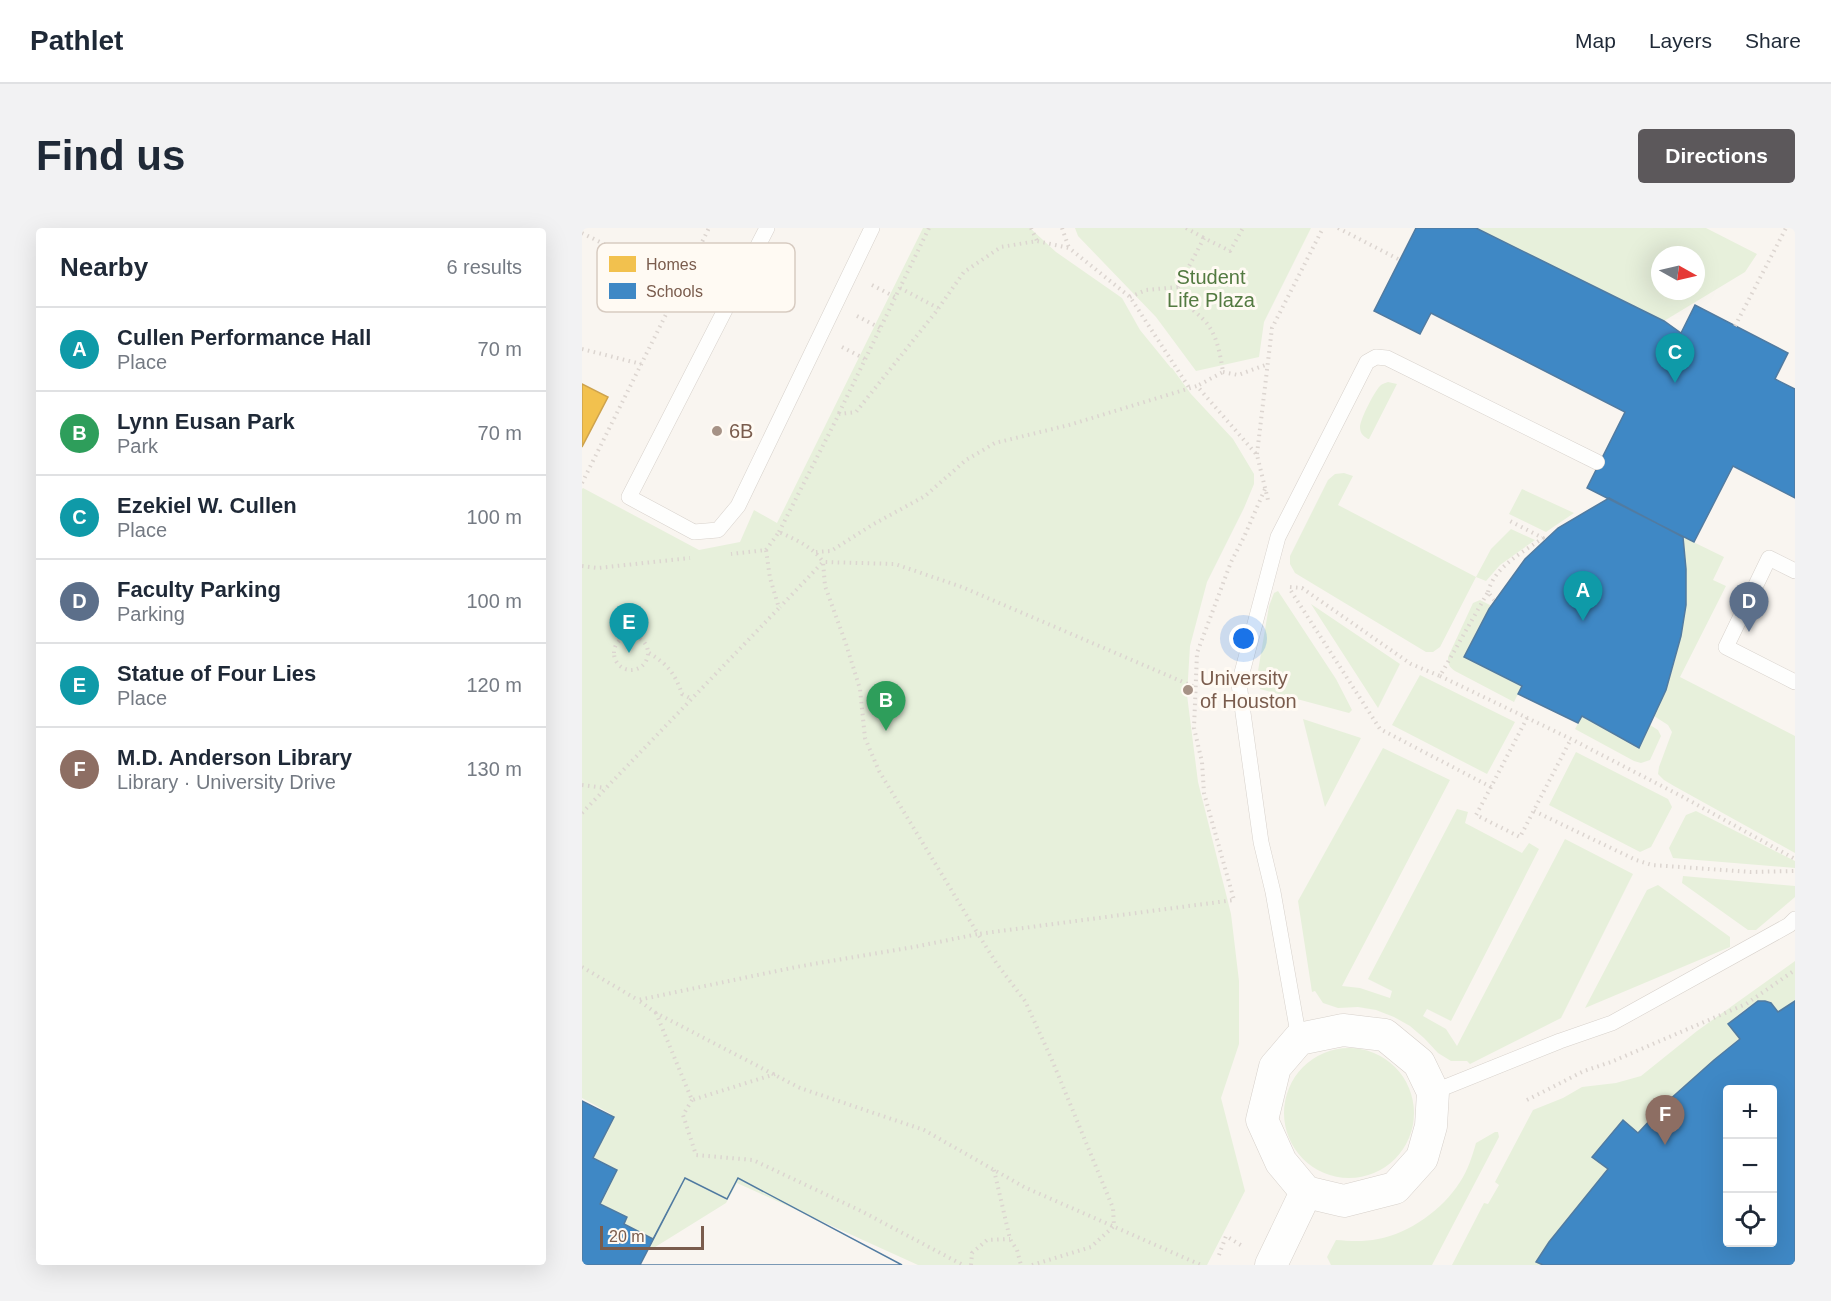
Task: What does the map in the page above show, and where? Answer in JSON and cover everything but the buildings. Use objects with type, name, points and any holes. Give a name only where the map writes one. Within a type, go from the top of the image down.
[{"type":"street","points":[[1343,1030],[1385,1035],[1419,1063],[1433,1092],[1431,1126],[1422,1158],[1395,1188],[1344,1201],[1306,1192],[1281,1162],[1262,1119],[1275,1067],[1299,1039],[1343,1030]]},
{"type":"street","points":[[1271,1265],[1306,1192]]},
{"type":"lane","points":[[759,243],[767,228]]},
{"type":"lane","points":[[724,312],[628,497],[694,532],[718,530],[738,506],[872,228]]},
{"type":"lane","points":[[1299,1039],[1273,892],[1261,842],[1239,684],[1278,537],[1367,362],[1376,357],[1387,358],[1597,462]]},
{"type":"lane","points":[[1795,572],[1769,558],[1726,647],[1795,682]]},
{"type":"lane","points":[[1433,1092],[1560,1041],[1612,1023],[1789,925],[1795,919]]},
{"type":"path","points":[[701,243],[709,228]]},
{"type":"path","points":[[779,608],[770,578],[766,550],[779,532],[839,414],[929,228]]},
{"type":"path","points":[[1031,228],[1037,241]]},
{"type":"path","points":[[1062,228],[1070,249]]},
{"type":"path","points":[[1186,228],[1230,251],[1244,228]]},
{"type":"path","points":[[1278,537],[1257,455],[1272,328],[1323,228]]},
{"type":"path","points":[[1338,228],[1400,260]]},
{"type":"path","points":[[1735,326],[1786,228]]},
{"type":"path","points":[[582,231],[605,243]]},
{"type":"path","points":[[1204,238],[1178,287],[1184,303],[1205,321],[1219,345],[1223,372]]},
{"type":"path","points":[[839,414],[856,412],[964,272],[1001,247],[1037,241],[1070,249],[1130,297],[1190,389]]},
{"type":"path","points":[[1130,297],[1146,290],[1178,287]]},
{"type":"path","points":[[900,288],[938,308]]},
{"type":"path","points":[[582,483],[667,312]]},
{"type":"path","points":[[582,349],[641,364]]},
{"type":"path","points":[[816,552],[831,552],[872,525],[925,496],[966,460],[995,443],[1068,425],[1190,389],[1223,372],[1238,375],[1268,364]]},
{"type":"path","points":[[1197,386],[1257,455]]},
{"type":"path","points":[[638,1000],[795,967],[978,934],[1234,900],[1204,793],[1202,762],[1194,728],[1197,653],[1231,562],[1265,489]]},
{"type":"path","points":[[1440,676],[1499,570],[1543,538],[1510,521]]},
{"type":"path","points":[[779,532],[816,552],[823,562],[825,586],[860,689],[865,738],[879,771],[997,964],[1025,1001],[1113,1208],[1114,1226]]},
{"type":"path","points":[[724,555],[766,550]]},
{"type":"path","points":[[582,566],[598,568],[700,557]]},
{"type":"path","points":[[582,813],[823,562],[895,564],[925,573],[1197,688]]},
{"type":"path","points":[[1491,787],[1380,729],[1289,587],[1302,588],[1411,663],[1571,739],[1795,859]]},
{"type":"path","points":[[1488,592],[1494,600]]},
{"type":"path","points":[[649,652],[643,667],[632,671],[618,664],[614,654],[617,642],[628,636],[640,638],[649,652],[662,661],[676,676],[682,694],[692,699]]},
{"type":"path","points":[[1527,717],[1476,814],[1520,837],[1571,739]]},
{"type":"path","points":[[582,785],[606,788]]},
{"type":"path","points":[[1534,812],[1636,860],[1652,865],[1751,872],[1795,872]]},
{"type":"path","points":[[582,967],[656,1013],[800,1088],[924,1130],[1024,1187],[1201,1265]]},
{"type":"path","points":[[1527,1100],[1584,1071],[1611,1062],[1746,1004],[1795,970]]},
{"type":"path","points":[[656,1013],[692,1100]]},
{"type":"path","points":[[775,1074],[692,1100],[683,1115],[696,1155],[753,1160],[861,1211],[963,1265]]},
{"type":"path","points":[[994,1170],[1010,1239],[1017,1250],[1021,1265]]},
{"type":"path","points":[[1032,1265],[1091,1247],[1114,1226]]},
{"type":"path","points":[[971,1265],[972,1253],[987,1240],[1010,1239]]},
{"type":"green space","points":[[923,228],[1030,228],[1056,252],[1122,298],[1140,330],[1191,394],[1233,439],[1254,474],[1254,484],[1244,508],[1207,582],[1190,646],[1187,695],[1198,782],[1231,914],[1239,981],[1239,1044],[1221,1098],[1245,1191],[1207,1265],[918,1265],[737,1183],[726,1203],[652,1249],[595,1204],[614,1169],[589,1156],[611,1114],[582,1098],[582,489],[699,550],[740,542],[754,510],[777,523]]},
{"type":"green space","name":"Student Life Plaza","points":[[1075,228],[1311,228],[1264,322],[1259,357],[1196,371],[1156,317],[1078,236]]},
{"type":"green space","points":[[1476,228],[1706,228],[1757,254],[1745,272],[1705,296],[1705,246],[1651,246],[1651,300],[1699,300],[1664,321]]},
{"type":"green space","points":[[1388,382],[1397,384],[1368,439],[1361,431],[1362,418],[1377,389]]},
{"type":"green space","points":[[1344,473],[1353,476],[1338,505],[1476,577],[1440,647],[1433,652],[1426,652],[1295,573],[1290,564],[1290,556],[1328,480],[1335,474]]},
{"type":"green space","points":[[1522,489],[1574,513],[1546,532],[1509,514]]},
{"type":"green space","points":[[1511,529],[1535,540],[1500,565],[1486,581],[1476,577],[1491,549]]},
{"type":"green space","points":[[1683,537],[1724,557],[1713,580],[1726,586],[1680,677],[1795,736],[1795,853],[1674,786],[1658,774],[1672,732],[1668,725],[1654,716],[1672,671],[1682,629],[1685,585]]},
{"type":"green space","points":[[1278,591],[1336,679],[1352,710],[1349,713],[1260,689],[1257,677],[1269,606],[1274,593]]},
{"type":"green space","points":[[1480,600],[1492,606],[1522,686],[1514,702],[1450,667],[1448,657],[1473,603]]},
{"type":"green space","points":[[1311,604],[1400,664],[1378,708]]},
{"type":"green space","points":[[1420,675],[1515,722],[1487,774],[1392,725]]},
{"type":"green space","points":[[1582,716],[1639,748],[1650,725],[1658,730],[1661,736],[1650,760],[1641,763],[1575,729]]},
{"type":"green space","points":[[1303,719],[1361,738],[1325,807]]},
{"type":"green space","points":[[1383,748],[1450,780],[1342,986],[1360,988],[1390,998],[1392,991],[1368,979],[1457,809],[1468,812],[1465,823],[1522,853],[1529,843],[1539,849],[1451,1021],[1427,1009],[1423,1016],[1446,1029],[1457,1046],[1565,839],[1633,874],[1561,1018],[1470,1064],[1467,1061],[1451,1061],[1438,1053],[1410,1026],[1394,1017],[1376,1010],[1358,1007],[1338,1008],[1323,1003],[1315,991],[1312,992],[1298,901]]},
{"type":"green space","points":[[1576,752],[1668,799],[1672,807],[1651,847],[1640,852],[1549,805]]},
{"type":"green space","points":[[1696,811],[1795,861],[1795,868],[1673,858],[1669,848],[1686,815]]},
{"type":"green space","points":[[1683,876],[1795,886],[1795,897],[1756,930],[1748,930],[1682,883]]},
{"type":"green space","points":[[1658,885],[1730,937],[1730,947],[1585,1008],[1647,890]]},
{"type":"green space","points":[[1795,961],[1795,1001],[1778,1012],[1767,1001],[1755,1003],[1743,1011],[1728,1024],[1740,1039],[1700,1072],[1638,1133],[1623,1121],[1592,1157],[1608,1169],[1536,1261],[1543,1265],[1452,1265],[1484,1203],[1488,1204],[1499,1185],[1495,1182],[1533,1110],[1563,1098],[1582,1087],[1616,1083],[1641,1076],[1697,1031]]},
{"type":"green space","points":[[1349,1048],[1374,1052],[1395,1067],[1410,1088],[1414,1113],[1410,1138],[1395,1159],[1374,1174],[1349,1178],[1324,1174],[1303,1159],[1288,1138],[1284,1113],[1288,1088],[1303,1067],[1324,1052]]},
{"type":"green space","points":[[1498,1132],[1499,1137],[1432,1265],[1331,1265],[1327,1257],[1336,1240],[1367,1241],[1390,1236],[1413,1226],[1435,1211],[1453,1192],[1463,1177],[1476,1143]]},
{"type":"place","name":"Ezekiel W. Cullen","points":[[1675,383]]},
{"type":"place","name":"6B","points":[[717,431]]},
{"type":"place","name":"Cullen Performance Hall","points":[[1583,621]]},
{"type":"place","name":"Faculty Parking","points":[[1749,632]]},
{"type":"place","name":"Statue of Four Lies","points":[[629,653]]},
{"type":"place","name":"University of Houston","points":[[1188,690]]},
{"type":"place","name":"Lynn Eusan Park","points":[[886,731]]},
{"type":"place","name":"M.D. Anderson Library","points":[[1665,1145]]}]
